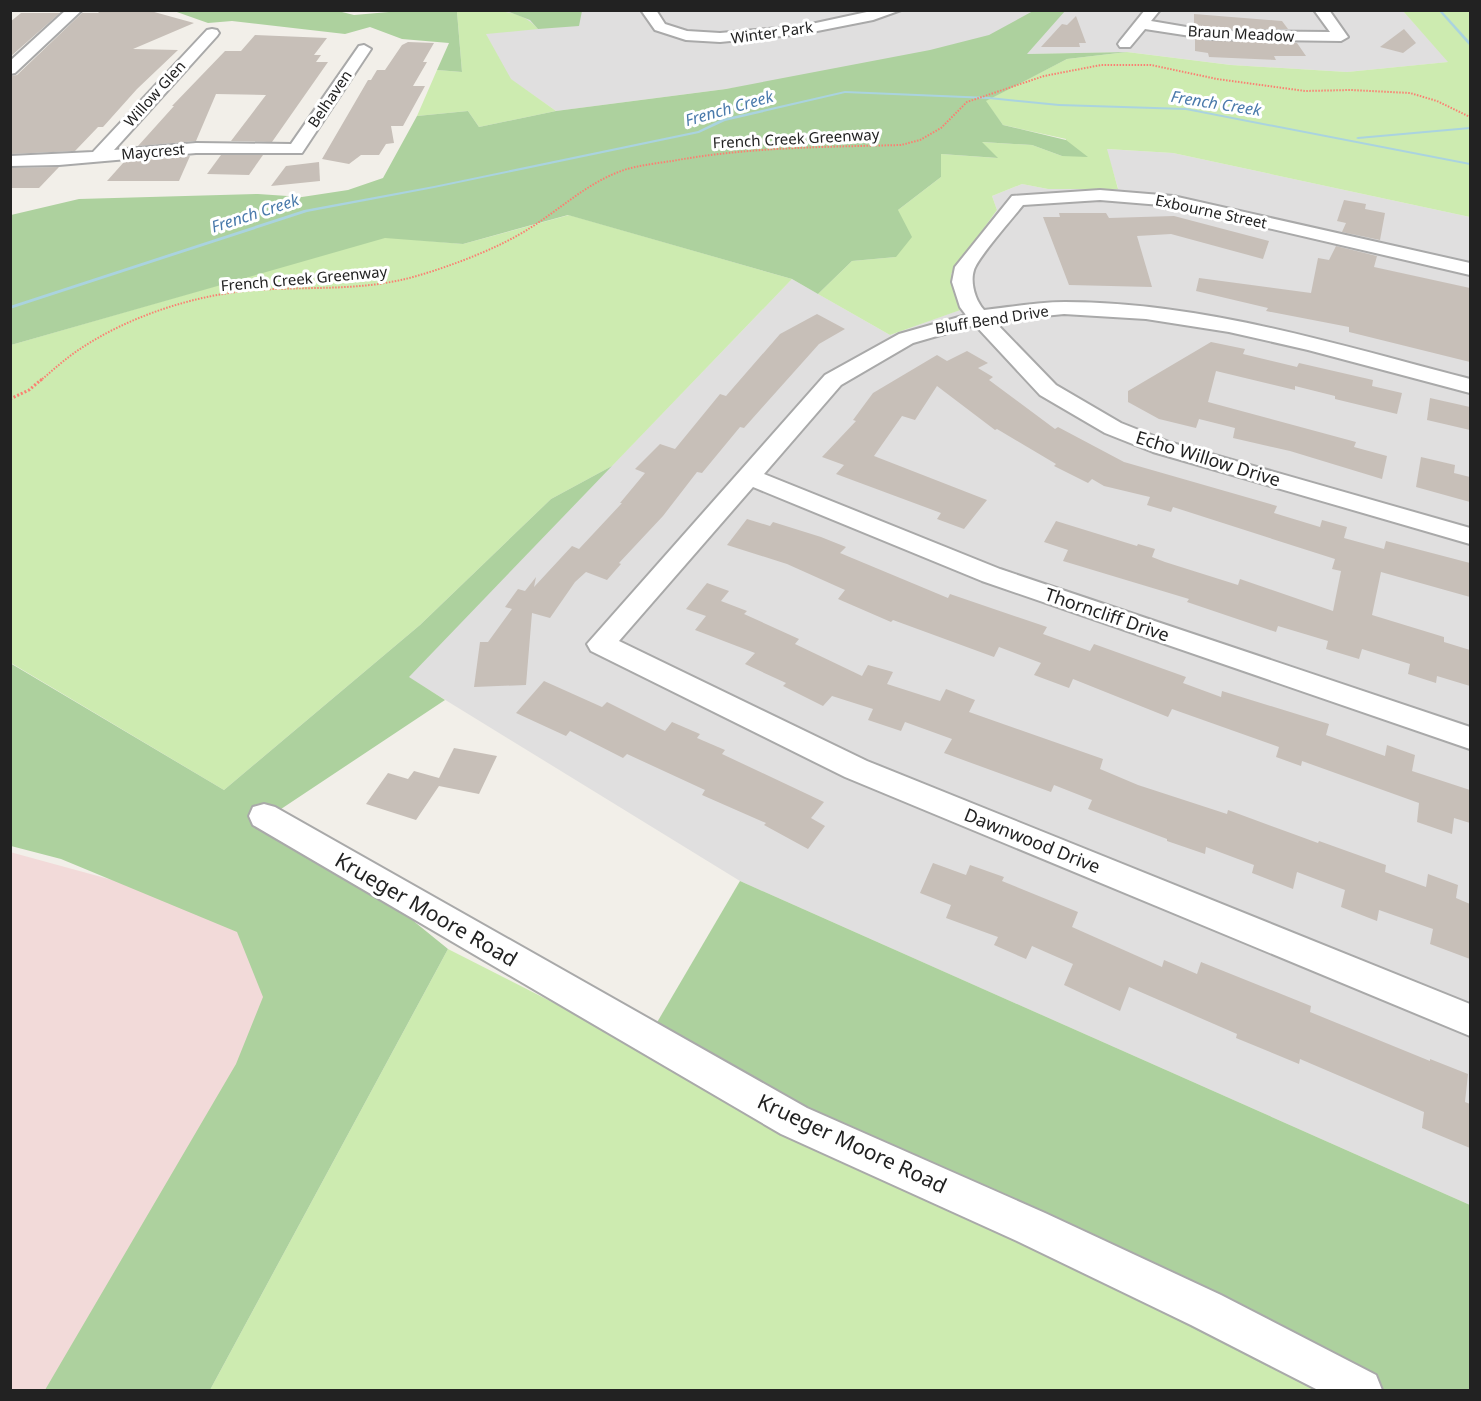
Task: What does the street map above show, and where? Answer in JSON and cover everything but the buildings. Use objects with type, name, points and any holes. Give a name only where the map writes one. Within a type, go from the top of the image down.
[{"type":"street","points":[[10,70],[75,10]]},
{"type":"street","name":"Winter Park","points":[[648,10],[652,22],[657,27],[684,36],[707,40],[738,38],[851,21],[894,10]]},
{"type":"street","points":[[1125,44],[1153,10]]},
{"type":"street","name":"Braun Meadow","points":[[1142,24],[1210,35],[1341,37],[1321,10]]},
{"type":"street","name":"Willow Glen","points":[[99,156],[212,33]]},
{"type":"street","name":"Belhaven","points":[[296,149],[364,49]]},
{"type":"street","name":"Maycrest","points":[[10,161],[59,160],[196,148],[296,149]]},
{"type":"street","name":"Exbourne Street","points":[[980,318],[970,307],[963,290],[962,274],[968,260],[1018,200],[1047,197],[1100,195],[1173,201],[1470,269]]},
{"type":"street","name":"Bluff Bend Drive","points":[[601,644],[833,380],[882,348],[923,332],[980,318],[1040,310],[1086,308],[1181,316],[1214,322],[1470,386]]},
{"type":"street","name":"Echo Willow Drive","points":[[980,318],[1048,390],[1113,428],[1161,447],[1470,537]]},
{"type":"street","name":"Thorncliff Drive","points":[[748,477],[1002,579],[1470,738]]},
{"type":"street","name":"Dawnwood Drive","points":[[601,644],[856,769],[1470,1020]]},
{"type":"street","name":"Krueger Moore Road","points":[[264,816],[794,1121],[1051,1236],[1206,1310],[1361,1390]]},
{"type":"path","name":"French Creek Greenway","points":[[10,399],[36,385],[80,350],[154,311],[228,294],[258,290],[345,289],[393,282],[421,275],[472,256],[529,230],[583,189],[627,169],[710,154],[771,148],[901,145],[920,140],[941,128],[967,102],[1066,71],[1125,64],[1151,65],[1217,79],[1305,91],[1351,90],[1410,93],[1437,101],[1470,117]]},
{"type":"shaded area","points":[[480,10],[1403,11],[1449,62],[1347,72],[1231,65],[1127,52],[1026,54],[1011,52],[556,111],[510,79],[476,16]]},
{"type":"shaded area","points":[[1106,149],[1173,153],[1470,217],[1470,1205],[740,881],[408,677],[792,279],[890,335],[965,308],[951,274],[997,210],[992,196],[1022,184],[1048,189],[1118,188]]},
{"type":"shaded area","points":[[10,852],[339,942],[75,1390],[11,1390]]},
{"type":"green space","points":[[334,10],[354,15],[412,10],[460,11],[457,12],[462,72],[437,70],[449,43],[402,39],[370,27],[345,34],[232,21],[208,23],[174,11]]},
{"type":"green space","points":[[460,10],[492,10],[512,13],[521,16],[538,29],[486,34],[511,79],[556,111],[479,127],[468,111],[417,116],[437,70],[462,72],[457,12]]},
{"type":"green space","points":[[507,11],[582,11],[579,26],[538,29],[530,20]]},
{"type":"green space","points":[[1033,11],[1065,11],[1027,54],[1127,52],[1067,59],[986,101],[1003,125],[1066,140],[1088,157],[1062,156],[1032,145],[982,142],[998,158],[941,154],[941,177],[898,210],[912,237],[896,257],[852,261],[818,294],[792,279],[568,215],[463,244],[385,238],[11,345],[11,215],[79,199],[258,194],[302,197],[348,190],[383,178],[417,116],[468,111],[479,127],[556,111],[726,89],[930,50],[989,35]]},
{"type":"green space","points":[[1403,11],[1470,11],[1470,217],[1173,153],[1107,149],[1118,189],[1048,189],[1022,184],[992,196],[997,210],[951,274],[966,308],[890,335],[818,294],[852,261],[896,257],[898,210],[941,177],[941,154],[997,158],[981,142],[1032,145],[1062,156],[1066,139],[1003,125],[985,101],[1067,59],[1127,52],[1231,65],[1347,72],[1448,62]]},
{"type":"green space","points":[[569,215],[792,279],[612,466],[551,499],[420,625],[224,790],[11,663],[11,345],[385,237],[463,244]]},
{"type":"green space","points":[[612,466],[409,677],[445,700],[278,811],[448,949],[210,1390],[45,1390],[236,1064],[263,997],[237,932],[61,859],[11,846],[10,663],[224,790],[420,625],[551,499]]},
{"type":"green space","points":[[740,881],[1470,1205],[1470,1390],[1314,1390],[642,1048]]},
{"type":"green space","points":[[448,949],[1314,1390],[210,1390]]},
{"type":"waterway","points":[[1439,10],[1470,44]]},
{"type":"waterway","name":"French Creek","points":[[10,308],[306,211],[699,132],[724,120],[845,92],[989,98],[1059,105],[1186,109],[1470,164]]},
{"type":"waterway","points":[[1358,138],[1470,128]]}]
